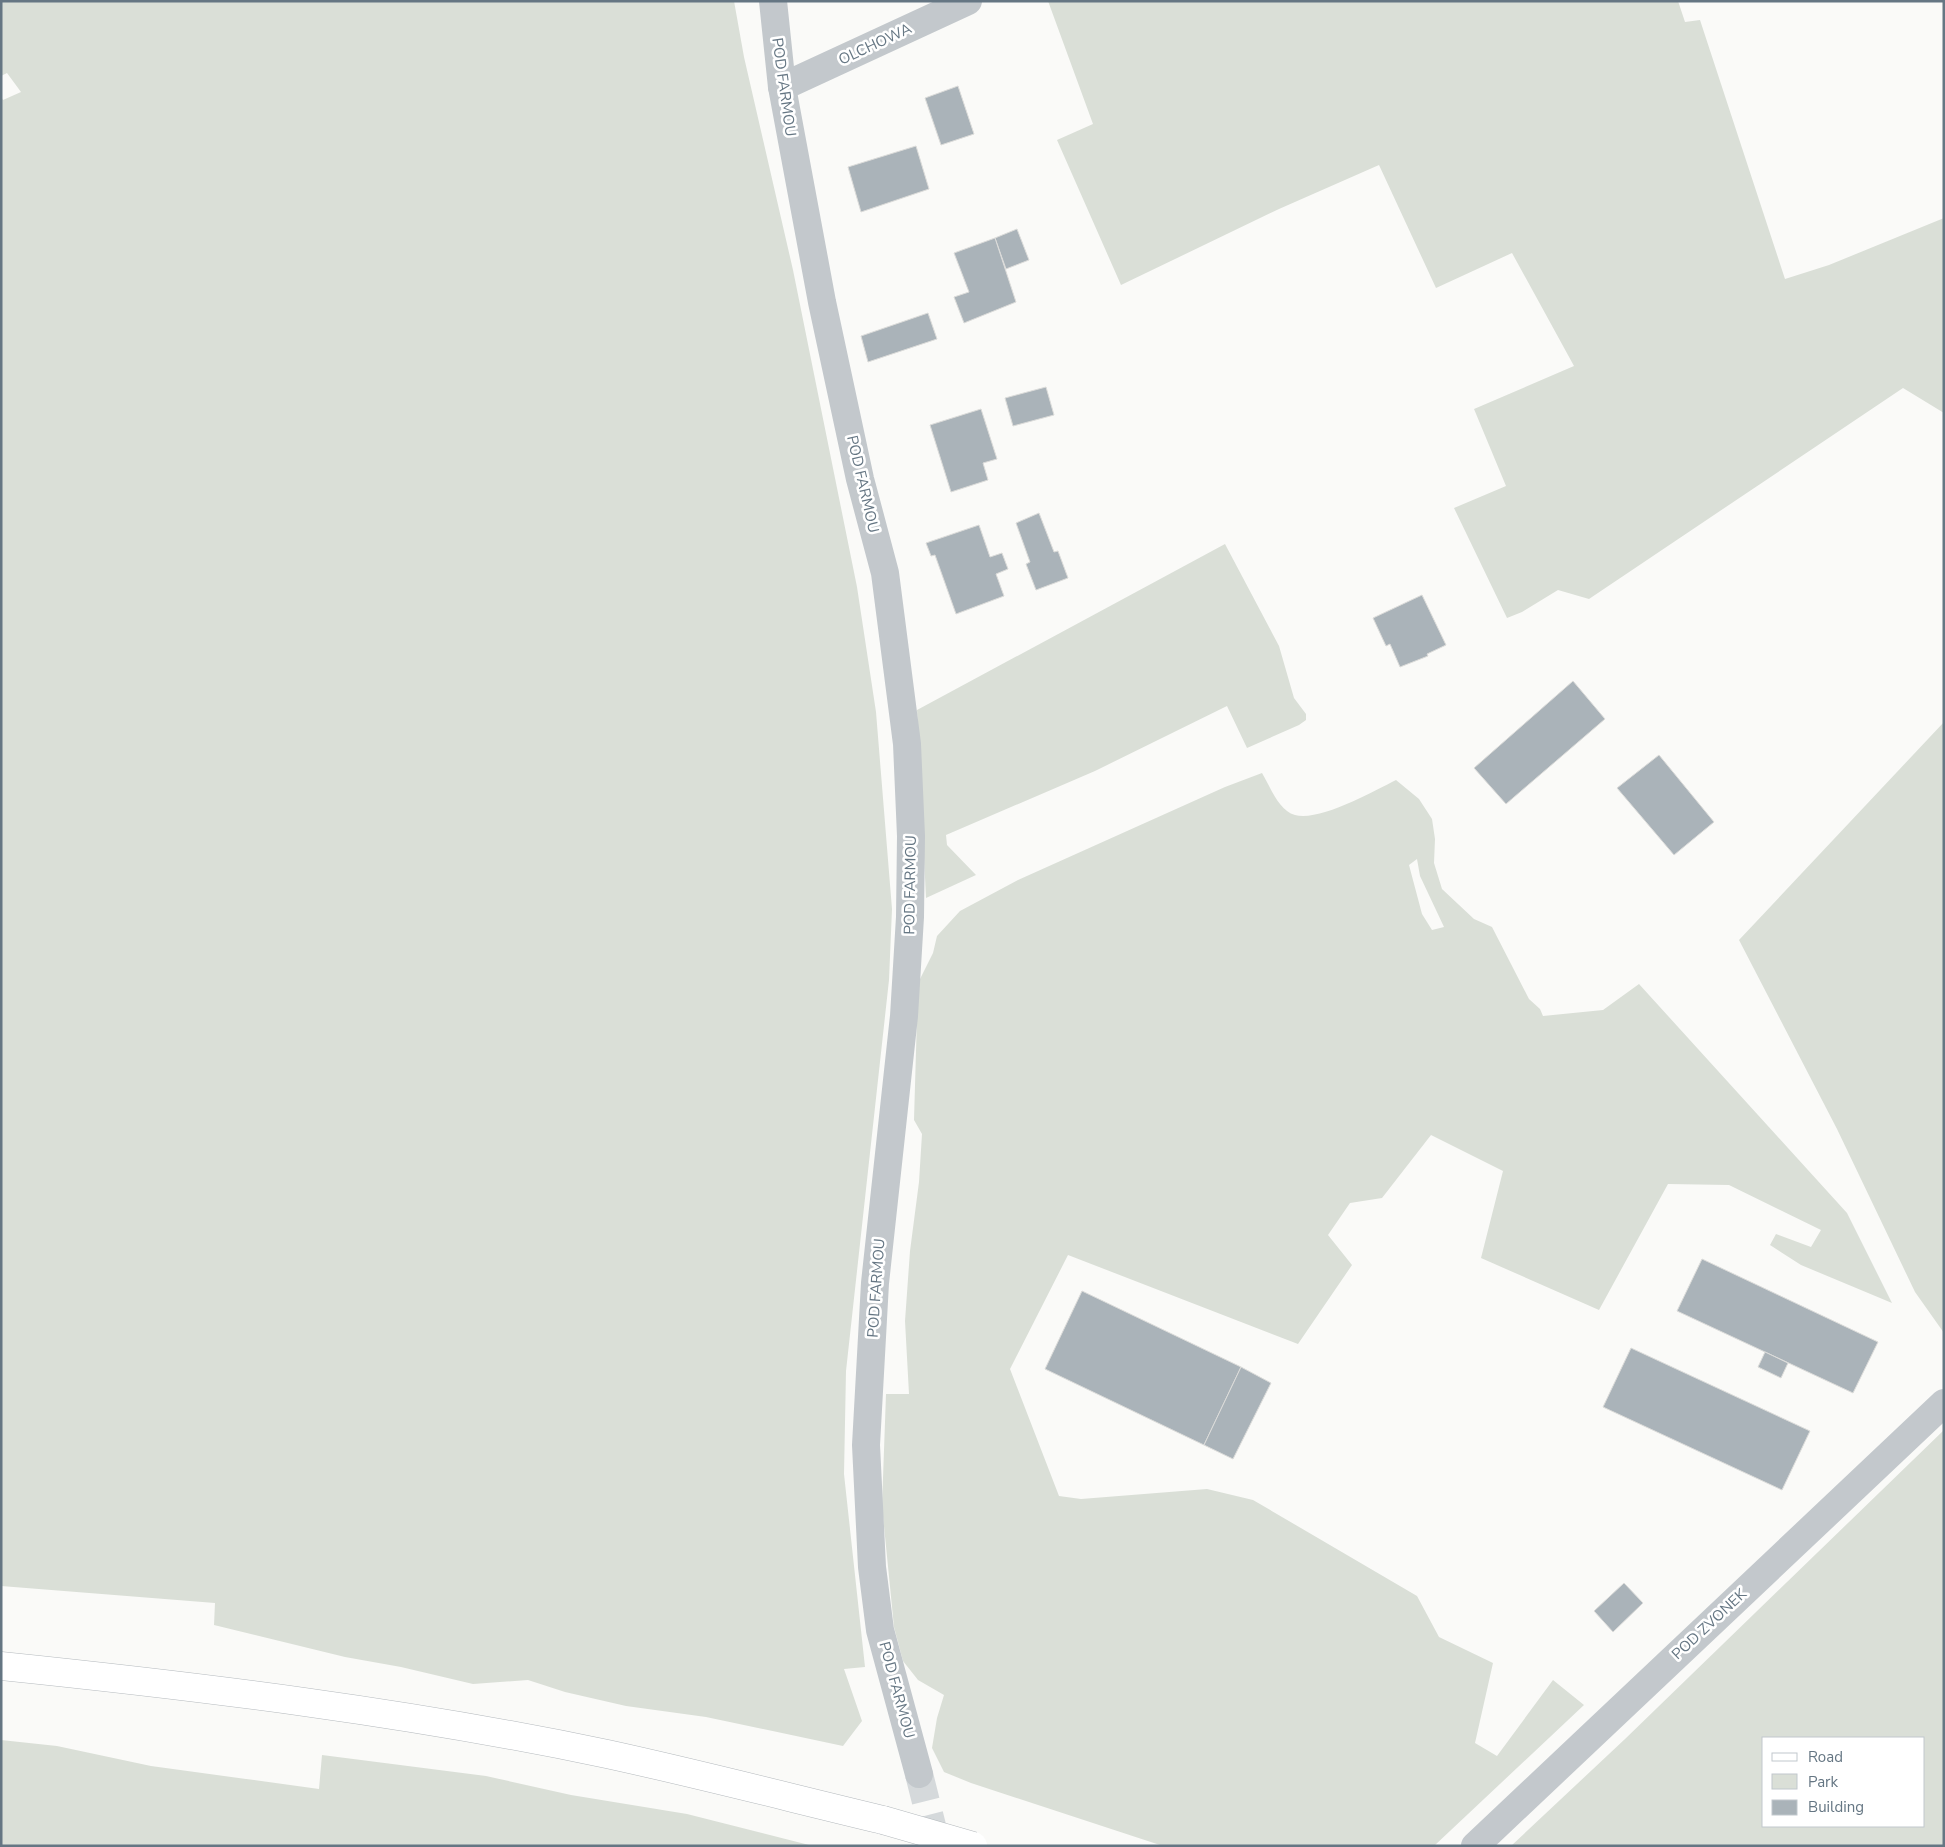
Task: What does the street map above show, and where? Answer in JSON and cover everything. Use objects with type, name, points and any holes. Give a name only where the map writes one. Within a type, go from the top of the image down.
[{"type":"main road","points":[[1,1666],[148,1681],[360,1710],[606,1754],[882,1820],[973,1846]]},
{"type":"street","name":"POD FARMOU","points":[[773,1],[782,87],[822,302],[860,479],[884,573],[907,744],[911,836],[910,917],[904,1016],[875,1283],[866,1445],[872,1567],[880,1630],[919,1774]]},
{"type":"street","name":"OLCHOWA","points":[[782,87],[968,1]]},
{"type":"street","name":"POD ZVONEK","points":[[1475,1846],[1944,1403]]},
{"type":"green space","points":[[1,1],[734,1],[744,57],[793,270],[857,587],[876,712],[892,909],[889,980],[846,1371],[844,1474],[865,1667],[844,1669],[862,1721],[843,1746],[706,1717],[626,1706],[565,1692],[528,1680],[473,1684],[401,1667],[345,1657],[214,1625],[215,1603],[1,1586],[1,97],[3,100],[21,92],[7,73],[1,76]]},
{"type":"green space","points":[[1048,1],[1678,1],[1685,22],[1700,20],[1785,279],[1829,265],[1944,218],[1944,413],[1903,388],[1589,599],[1558,590],[1522,612],[1507,618],[1454,508],[1506,486],[1474,409],[1574,366],[1512,253],[1436,288],[1379,165],[1279,209],[1121,285],[1057,140],[1093,124]]},
{"type":"green space","points":[[1225,544],[1279,646],[1294,698],[1306,714],[1306,720],[1299,725],[1247,748],[1227,706],[1095,771],[946,835],[947,845],[976,875],[926,898],[917,710]]},
{"type":"green space","points":[[1944,722],[1944,1333],[1915,1292],[1837,1129],[1739,940]]},
{"type":"green space","points":[[1262,773],[1275,797],[1284,808],[1295,815],[1305,816],[1332,810],[1396,780],[1419,799],[1432,819],[1435,839],[1434,863],[1442,889],[1474,919],[1492,927],[1529,999],[1540,1009],[1543,1016],[1603,1010],[1639,984],[1847,1213],[1892,1303],[1801,1265],[1770,1245],[1776,1234],[1811,1247],[1821,1230],[1729,1185],[1668,1184],[1599,1310],[1481,1258],[1503,1171],[1431,1135],[1382,1198],[1350,1203],[1328,1235],[1352,1265],[1298,1344],[1068,1255],[1010,1369],[1059,1496],[1081,1499],[1207,1489],[1253,1500],[1417,1596],[1439,1637],[1493,1663],[1475,1743],[1497,1756],[1553,1680],[1584,1705],[1434,1846],[1163,1846],[971,1783],[944,1772],[932,1748],[937,1718],[944,1695],[918,1680],[903,1661],[894,1627],[882,1506],[886,1394],[909,1394],[905,1321],[922,1134],[914,1120],[918,983],[933,953],[937,936],[960,911],[1018,880],[1225,787]],"holes":[[[1417,859],[1420,876],[1444,927],[1432,930],[1422,914],[1409,865]]]},
{"type":"green space","points":[[1944,1430],[1944,1846],[1511,1846],[1625,1739]]},
{"type":"green space","points":[[1,1740],[57,1746],[151,1766],[319,1789],[322,1755],[486,1776],[571,1795],[687,1814],[813,1846],[1,1846]]},
{"type":"building","points":[[958,86],[974,134],[941,145],[925,98]]},
{"type":"building","points":[[916,146],[929,189],[861,212],[848,167]]},
{"type":"building","points":[[1017,229],[1029,260],[1006,269],[995,238]]},
{"type":"building","points":[[995,238],[1016,302],[964,323],[954,297],[969,292],[954,253]]},
{"type":"building","points":[[928,313],[937,339],[868,362],[861,336]]},
{"type":"building","points":[[1046,387],[1054,415],[1013,426],[1005,398]]},
{"type":"building","points":[[981,409],[997,459],[983,463],[988,480],[951,492],[930,425]]},
{"type":"building","points":[[1039,513],[1054,552],[1058,551],[1068,578],[1036,590],[1026,564],[1030,562],[1016,523]]},
{"type":"building","points":[[979,525],[990,557],[1002,553],[1008,569],[996,574],[1004,596],[956,614],[935,555],[931,556],[926,543]]},
{"type":"building","points":[[1422,595],[1446,645],[1427,654],[1428,656],[1400,667],[1390,644],[1386,646],[1373,618]]},
{"type":"building","points":[[1573,681],[1605,719],[1506,804],[1474,768]]},
{"type":"building","points":[[1659,755],[1714,822],[1674,855],[1617,788]]},
{"type":"building","points":[[1702,1259],[1878,1342],[1853,1393],[1677,1311]]},
{"type":"building","points":[[1082,1291],[1241,1367],[1204,1445],[1045,1369]]},
{"type":"building","points":[[1631,1348],[1810,1431],[1782,1490],[1603,1407]]},
{"type":"building","points":[[1765,1352],[1788,1363],[1781,1378],[1758,1367]]},
{"type":"building","points":[[1241,1367],[1271,1383],[1233,1459],[1204,1445]]},
{"type":"building","points":[[1624,1583],[1643,1603],[1613,1632],[1594,1611]]},
{"type":"tunnel","points":[[919,1774],[937,1846]]}]
